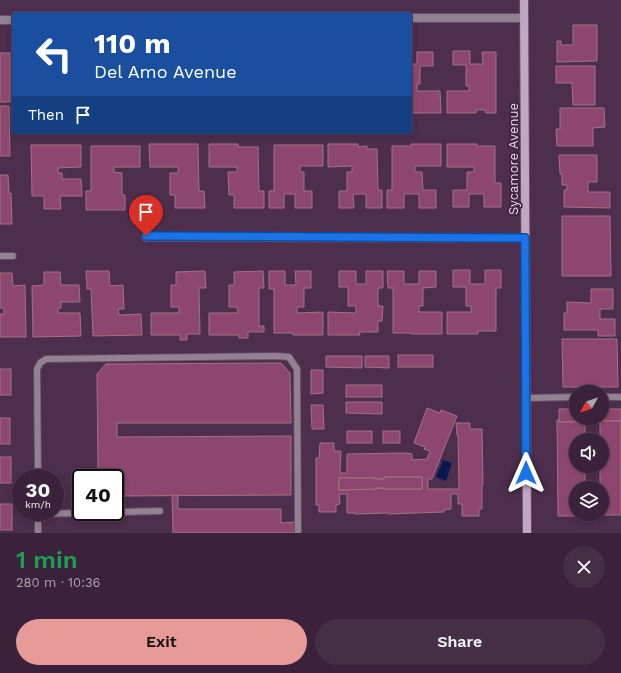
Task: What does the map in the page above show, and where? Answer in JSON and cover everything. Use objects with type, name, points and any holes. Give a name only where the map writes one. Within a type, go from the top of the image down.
[{"type":"street","name":"Sycamore Avenue","points":[[524,0],[527,533]]},
{"type":"street","points":[[412,18],[524,18]]},
{"type":"street","points":[[0,20],[12,20]]},
{"type":"street","points":[[146,236],[525,238]]},
{"type":"lane","points":[[0,256],[13,256]]},
{"type":"lane","points":[[38,469],[37,369],[40,363],[46,359],[289,357],[297,369],[298,533]]},
{"type":"lane","points":[[526,398],[569,397]]},
{"type":"lane","points":[[609,397],[621,397]]},
{"type":"lane","points":[[64,513],[160,511]]},
{"type":"lane","points":[[38,521],[38,533]]},
{"type":"shaded area","points":[[443,460],[452,463],[446,481],[436,477]]},
{"type":"building","points":[[573,25],[597,25],[597,61],[557,62],[557,41],[561,41],[561,45],[573,45]]},
{"type":"building","points":[[453,51],[470,51],[470,64],[483,64],[482,52],[496,52],[496,113],[486,113],[485,110],[476,110],[476,113],[447,113],[447,91],[469,91],[469,86],[466,86],[466,65],[453,65]]},
{"type":"building","points":[[417,52],[433,52],[433,66],[420,66],[420,84],[417,84],[417,91],[440,91],[441,113],[412,113],[412,64],[417,64]]},
{"type":"building","points":[[0,53],[10,53],[10,102],[0,102]]},
{"type":"building","points":[[556,66],[595,66],[595,105],[573,105],[572,83],[556,83]]},
{"type":"building","points":[[0,106],[9,106],[10,156],[0,156]]},
{"type":"building","points":[[560,108],[604,108],[605,127],[593,128],[593,146],[557,146],[556,129],[560,129]]},
{"type":"building","points":[[149,144],[198,144],[199,191],[204,191],[205,208],[175,208],[175,195],[170,195],[170,173],[178,173],[178,167],[150,167]]},
{"type":"building","points":[[209,144],[238,144],[238,147],[258,147],[259,191],[264,191],[264,208],[234,208],[234,195],[229,195],[228,172],[237,172],[237,167],[209,167]]},
{"type":"building","points":[[328,144],[358,144],[358,147],[367,146],[367,149],[377,149],[378,190],[382,190],[382,208],[366,208],[366,194],[353,194],[354,208],[339,208],[339,191],[347,191],[347,172],[352,172],[352,166],[328,167]]},
{"type":"building","points":[[411,144],[441,144],[441,166],[415,166],[415,172],[422,172],[423,190],[436,190],[436,208],[419,208],[419,194],[404,194],[404,208],[387,208],[387,190],[392,190],[392,146],[411,146]]},
{"type":"building","points":[[447,144],[477,144],[477,146],[495,146],[495,183],[501,183],[501,207],[484,207],[484,194],[469,194],[469,207],[453,207],[453,190],[467,190],[467,172],[474,172],[474,167],[447,167]]},
{"type":"building","points":[[31,145],[81,145],[81,167],[58,168],[58,173],[62,173],[62,179],[81,179],[82,196],[60,196],[61,209],[44,209],[44,196],[32,196]]},
{"type":"building","points":[[274,145],[323,145],[323,166],[300,166],[300,172],[304,172],[304,191],[312,191],[312,208],[295,208],[295,194],[284,194],[284,208],[269,208],[269,191],[274,191]]},
{"type":"building","points":[[91,146],[140,146],[140,167],[114,167],[114,172],[122,173],[122,195],[125,195],[125,210],[86,210],[86,191],[91,191]]},
{"type":"building","points":[[559,155],[597,155],[597,182],[588,182],[588,192],[610,192],[610,208],[564,207],[564,190],[567,190],[567,185],[562,185]]},
{"type":"building","points":[[0,175],[8,175],[9,193],[11,193],[12,224],[0,224]]},
{"type":"building","points":[[562,216],[610,216],[611,276],[562,276]]},
{"type":"building","points":[[453,270],[470,270],[470,284],[485,284],[485,270],[501,270],[501,288],[496,288],[496,331],[478,331],[478,334],[447,334],[447,312],[471,312],[471,306],[466,306],[466,287],[453,287]]},
{"type":"building","points":[[86,271],[109,271],[110,286],[123,285],[124,309],[118,309],[119,315],[141,314],[142,335],[93,336],[91,289],[87,289]]},
{"type":"building","points":[[205,271],[206,288],[199,288],[200,334],[187,334],[187,340],[180,340],[180,335],[151,335],[151,313],[179,313],[179,307],[171,307],[171,285],[176,285],[176,272]]},
{"type":"building","points":[[263,271],[264,288],[259,288],[259,326],[264,326],[264,332],[248,332],[248,338],[239,338],[239,335],[209,335],[209,313],[238,313],[237,307],[229,307],[229,285],[234,285],[234,272]]},
{"type":"building","points":[[269,271],[285,271],[285,285],[296,285],[295,271],[311,271],[311,288],[304,288],[304,307],[297,307],[297,313],[323,312],[323,335],[293,335],[293,333],[274,333],[274,289],[269,289]]},
{"type":"building","points":[[339,271],[356,271],[356,284],[366,284],[366,271],[383,271],[383,288],[378,288],[378,306],[383,306],[382,321],[378,321],[378,332],[359,332],[360,335],[328,335],[328,312],[356,313],[356,306],[348,306],[348,287],[339,287]]},
{"type":"building","points":[[387,271],[404,271],[404,284],[419,284],[419,271],[436,271],[436,287],[423,288],[423,306],[419,306],[419,312],[442,312],[442,334],[393,333],[393,288],[388,288]]},
{"type":"building","points":[[44,272],[60,272],[61,285],[79,285],[80,302],[61,302],[61,308],[58,308],[58,313],[80,313],[81,336],[33,337],[32,286],[44,285]]},
{"type":"building","points":[[0,273],[12,273],[13,286],[25,285],[26,337],[0,337],[0,314],[4,314],[4,308],[0,308]]},
{"type":"building","points":[[591,289],[613,289],[613,309],[600,309],[600,319],[615,319],[615,336],[598,336],[598,330],[564,330],[564,313],[567,313],[567,302],[591,303]]},
{"type":"building","points":[[562,339],[617,339],[618,387],[609,387],[609,385],[569,385],[569,387],[563,387]]},
{"type":"building","points":[[398,355],[433,355],[433,367],[398,367]]},
{"type":"building","points":[[326,356],[362,356],[362,368],[326,367]]},
{"type":"building","points":[[365,356],[389,356],[389,368],[365,367]]},
{"type":"building","points":[[281,363],[290,373],[291,423],[117,423],[117,437],[291,436],[291,495],[124,496],[124,469],[98,469],[97,374],[106,364]]},
{"type":"building","points":[[0,369],[11,369],[11,395],[0,395]]},
{"type":"building","points":[[311,370],[323,370],[323,393],[311,394]]},
{"type":"building","points":[[346,385],[382,385],[382,397],[346,397]]},
{"type":"building","points":[[346,402],[382,402],[382,414],[346,413]]},
{"type":"building","points":[[311,405],[323,405],[324,429],[312,429]]},
{"type":"building","points":[[427,408],[440,413],[441,410],[457,416],[432,479],[428,479],[428,489],[459,489],[458,435],[456,423],[470,423],[470,429],[482,429],[483,485],[482,509],[479,509],[479,516],[462,516],[462,504],[458,504],[458,494],[451,494],[451,509],[444,510],[444,512],[388,514],[347,513],[347,494],[339,494],[340,504],[336,505],[336,512],[319,512],[319,505],[316,505],[316,458],[319,458],[320,443],[334,443],[334,451],[341,451],[340,473],[347,473],[347,454],[405,453],[412,454],[412,460],[427,459],[430,451],[424,449],[425,447],[414,443]],"holes":[[[384,477],[422,477],[422,489],[376,488],[339,490],[339,478],[384,479]]]},
{"type":"building","points":[[559,409],[569,409],[569,422],[559,422]]},
{"type":"building","points":[[609,409],[621,409],[621,421],[609,421]]},
{"type":"building","points":[[0,418],[10,418],[10,444],[0,444]]},
{"type":"building","points":[[557,420],[559,420],[559,422],[569,422],[569,425],[585,425],[585,433],[569,433],[569,473],[585,473],[585,481],[569,481],[569,516],[558,516]]},
{"type":"building","points":[[609,421],[621,421],[621,515],[609,515],[609,481],[600,481],[600,473],[609,473],[609,433],[600,433],[600,425],[609,425]]},
{"type":"building","points":[[347,431],[372,431],[372,443],[347,443]]},
{"type":"building","points":[[383,431],[400,431],[400,443],[383,443]]},
{"type":"building","points":[[0,457],[11,457],[11,483],[0,483]]},
{"type":"building","points":[[384,477],[422,477],[422,489],[376,488],[339,490],[339,478],[384,479]]},
{"type":"building","points":[[172,495],[178,495],[178,509],[281,509],[281,523],[296,522],[296,533],[173,533]]},
{"type":"building","points":[[0,504],[12,504],[12,530],[0,530]]},
{"type":"route","points":[[146,236],[525,238],[526,473]]}]
